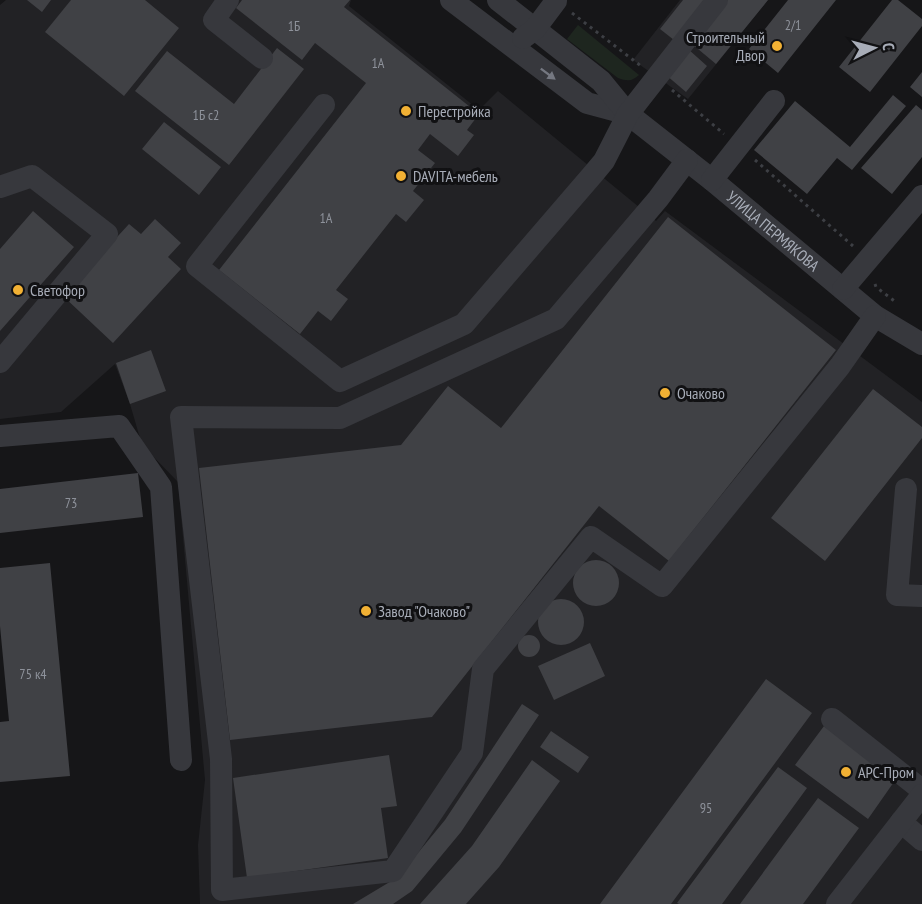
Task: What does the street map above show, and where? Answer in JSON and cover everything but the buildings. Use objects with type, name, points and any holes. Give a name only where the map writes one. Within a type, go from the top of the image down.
[{"type":"street","points":[[228,0],[213,20],[262,58]]},
{"type":"street","name":"УЛИЦА ПЕРМЯКОВА","points":[[452,0],[587,103],[628,114]]},
{"type":"street","name":"УЛИЦА ПЕРМЯКОВА","points":[[498,0],[601,81],[628,114],[712,180],[875,316],[922,344]]},
{"type":"street","points":[[324,105],[197,266],[340,381],[464,324],[604,161],[628,114],[717,0]]},
{"type":"street","points":[[513,47],[535,29],[556,1]]},
{"type":"street","points":[[712,180],[774,101]]},
{"type":"street","points":[[687,160],[658,199],[556,319],[340,418],[182,417],[221,759],[222,890],[393,871],[472,753],[483,669],[591,537],[662,586],[840,366],[875,316]]},
{"type":"street","points":[[0,187],[32,176],[107,234],[0,362]]},
{"type":"street","points":[[843,289],[922,196]]},
{"type":"street","points":[[0,436],[119,426],[161,487],[181,760]]},
{"type":"street","points":[[906,489],[897,595],[922,596]]},
{"type":"street","points":[[832,719],[922,790]]},
{"type":"street","points":[[837,904],[922,795]]},
{"type":"street","points":[[901,822],[922,840]]},
{"type":"shaded area","points":[[6,0],[351,0],[349,6],[479,110],[498,91],[656,221],[665,211],[922,402],[922,904],[200,904],[198,845],[205,780],[178,482],[142,445],[115,364],[61,412],[0,419],[0,5]]},
{"type":"shaded area","points":[[680,0],[768,0],[688,99],[633,60]]},
{"type":"shaded area","points":[[578,25],[639,75],[629,80],[618,78],[567,39]]},
{"type":"place","name":"Строительный Двор","points":[[777,46]]},
{"type":"place","name":"Перестройка","points":[[406,111]]},
{"type":"place","name":"DAVITA-мебель","points":[[401,176]]},
{"type":"place","name":"Светофор","points":[[18,290]]},
{"type":"place","name":"Очаково","points":[[665,393]]},
{"type":"place","name":"Завод \"Очаково\"","points":[[366,611]]},
{"type":"place","name":"АРС-Пром","points":[[846,772]]}]
